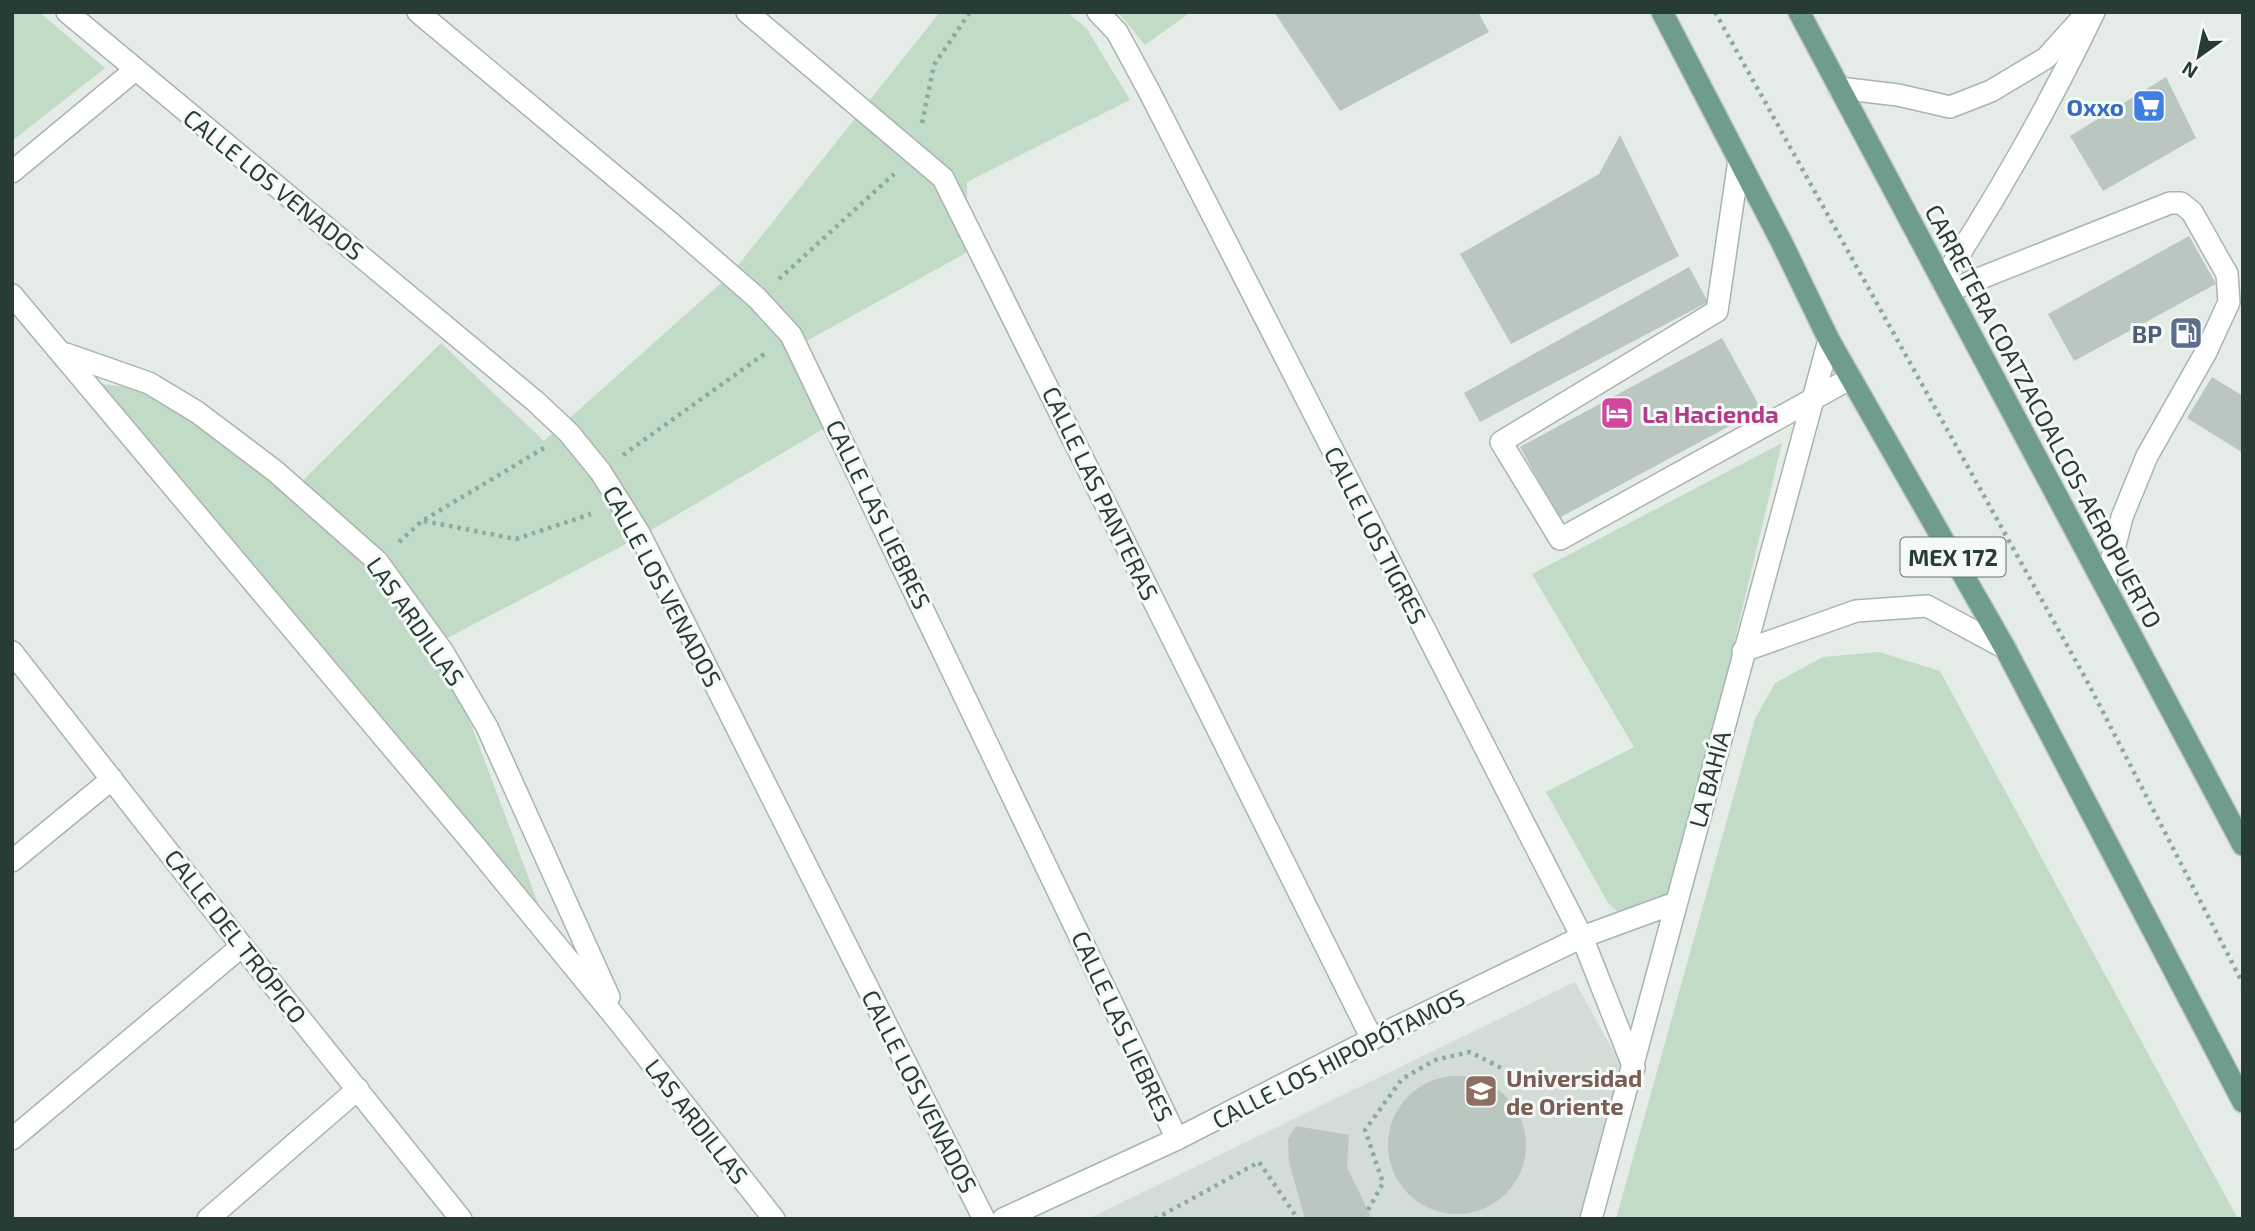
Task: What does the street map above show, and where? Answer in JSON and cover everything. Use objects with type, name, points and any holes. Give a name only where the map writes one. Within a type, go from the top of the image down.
[{"type":"main road","name":"MEX 172","points":[[1662,12],[1829,340],[2005,648],[2243,1102]]},
{"type":"main road","name":"CARRETERA COATZACOALCOS-AEROPUERTO","points":[[1799,12],[2243,845]]},
{"type":"street","name":"CALLE LOS VENADOS","points":[[67,12],[455,332],[569,433],[600,471],[622,503],[984,1219]]},
{"type":"street","name":"CALLE LAS LIEBRES","points":[[418,12],[758,299],[791,335],[1177,1139]]},
{"type":"street","name":"CALLE LAS PANTERAS","points":[[747,12],[943,178],[1372,1039]]},
{"type":"street","name":"CALLE LOS TIGRES","points":[[1098,12],[1117,32],[1139,72],[1582,937],[1634,1068]]},
{"type":"street","points":[[1839,88],[1898,95],[1950,107],[1991,91],[2046,58],[2088,12]]},
{"type":"street","points":[[1945,286],[2052,100],[2094,12]]},
{"type":"street","points":[[12,172],[135,70]]},
{"type":"street","points":[[1739,160],[1717,311],[1501,442],[1560,539],[1851,378]]},
{"type":"street","points":[[1945,286],[2170,202],[2181,203],[2192,212],[2227,274],[2229,302],[2206,352],[2147,456],[2122,517],[2105,586]]},
{"type":"street","name":"LAS ARDILLAS","points":[[12,295],[64,353],[620,1023],[774,1219]]},
{"type":"street","name":"LA BAHÍA","points":[[1591,1219],[1829,340]]},
{"type":"street","name":"LAS ARDILLAS","points":[[64,353],[149,383],[197,412],[275,471],[377,561],[443,652],[487,727],[620,1023]]},
{"type":"street","points":[[1744,651],[1856,611],[1927,606],[2005,648]]},
{"type":"street","name":"CALLE DEL TRÓPICO","points":[[12,652],[242,946],[461,1219]]},
{"type":"street","points":[[12,861],[112,779]]},
{"type":"street","name":"CALLE LOS HIPOPÓTAMOS","points":[[1003,1219],[1177,1139],[1372,1039],[1582,937],[1675,903]]},
{"type":"street","points":[[12,1139],[242,946]]},
{"type":"street","points":[[208,1219],[358,1089]]},
{"type":"path","points":[[758,299],[915,155],[934,65],[971,12]]},
{"type":"path","points":[[1715,12],[2075,659],[2243,984]]},
{"type":"path","points":[[600,471],[791,335]]},
{"type":"path","points":[[377,561],[422,521],[569,433]]},
{"type":"path","points":[[422,521],[516,539],[622,503]]},
{"type":"path","points":[[1368,1210],[1383,1182],[1365,1130],[1402,1079],[1435,1059],[1470,1052],[1523,1079],[1540,1080]]},
{"type":"path","points":[[1155,1219],[1259,1162],[1298,1219]]},
{"type":"shaded area","name":"Universidad de Oriente","points":[[1575,982],[1620,1063],[1609,1119],[1580,1219],[1088,1219]]},
{"type":"green space","points":[[12,12],[39,12],[105,68],[12,141]]},
{"type":"green space","points":[[940,12],[1067,12],[1087,29],[1130,100],[967,182],[966,253],[792,349],[830,425],[641,536],[440,642],[541,911],[101,384],[148,389],[289,494],[441,343],[544,441],[731,274]]},
{"type":"green space","points":[[1118,12],[1191,12],[1145,45]]},
{"type":"green space","points":[[1782,443],[1675,890],[1641,906],[1618,912],[1608,903],[1546,792],[1634,747],[1532,574]]},
{"type":"green space","points":[[1879,652],[1940,671],[2238,1219],[1616,1219],[1755,719],[1775,683],[1823,657]]},
{"type":"building","points":[[1274,12],[1478,12],[1489,32],[1340,111]]},
{"type":"building","name":"Oxxo","points":[[2166,77],[2196,138],[2103,191],[2070,136]]},
{"type":"building","points":[[1620,135],[1679,256],[1511,344],[1460,254],[1599,174]]},
{"type":"building","points":[[2189,236],[2216,284],[2074,361],[2048,314]]},
{"type":"building","points":[[1689,267],[1708,302],[1480,422],[1464,393]]},
{"type":"building","points":[[1722,338],[1761,409],[1559,518],[1520,447]]},
{"type":"building","points":[[2212,377],[2243,396],[2243,453],[2187,418]]},
{"type":"building","points":[[1457,1076],[1483,1081],[1506,1096],[1521,1119],[1526,1145],[1521,1171],[1506,1194],[1483,1209],[1457,1214],[1431,1209],[1408,1194],[1393,1171],[1388,1145],[1393,1119],[1408,1096],[1431,1081]]},
{"type":"building","points":[[1296,1126],[1349,1135],[1347,1167],[1372,1219],[1305,1219],[1289,1162],[1288,1139]]},
{"type":"place","name":"Oxxo","points":[[2149,106]]},
{"type":"place","name":"BP","points":[[2186,333]]},
{"type":"place","name":"La Hacienda","points":[[1617,413]]},
{"type":"place","name":"Universidad de Oriente","points":[[1481,1091]]}]
